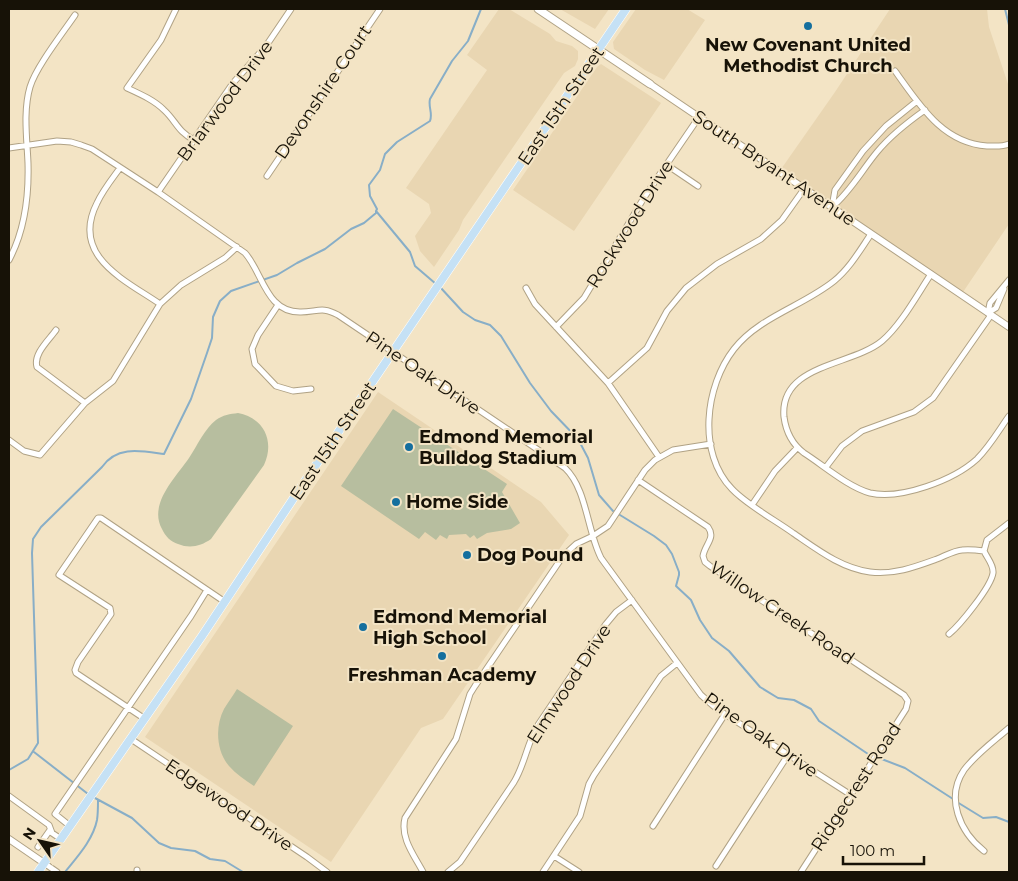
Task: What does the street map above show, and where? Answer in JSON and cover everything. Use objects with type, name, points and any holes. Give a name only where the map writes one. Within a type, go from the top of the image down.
[{"type":"main road","name":"South Bryant Avenue","points":[[538,9],[650,84]]},
{"type":"main road","name":"East 15th Street","points":[[38,872],[225,602],[392,352],[626,9]]},
{"type":"street","points":[[176,9],[161,40],[127,88],[157,104],[168,114],[185,136],[194,140]]},
{"type":"street","name":"Briarwood Drive","points":[[158,192],[233,83],[270,41],[291,9]]},
{"type":"street","name":"Devonshire Court","points":[[267,176],[380,9]]},
{"type":"street","points":[[9,260],[15,248],[25,214],[28,194],[26,145],[30,87],[39,68],[74,16]]},
{"type":"street","points":[[895,70],[917,101],[944,131],[976,145],[1003,147],[1009,144]]},
{"type":"street","name":"South Bryant Avenue","points":[[650,84],[1009,327]]},
{"type":"street","points":[[832,208],[835,190],[863,151],[886,126],[917,101]]},
{"type":"street","points":[[832,208],[844,197],[878,150],[902,127],[925,110]]},
{"type":"street","name":"Rockwood Drive","points":[[556,327],[584,298],[645,196],[699,117]]},
{"type":"street","points":[[9,148],[57,141],[71,142],[92,150],[158,192],[237,247],[255,266],[265,288],[278,305],[258,335],[252,349],[255,364],[276,386],[293,391],[311,390]]},
{"type":"street","points":[[667,165],[698,186]]},
{"type":"street","points":[[120,168],[96,203],[91,218],[90,230],[94,252],[111,270],[160,304]]},
{"type":"street","points":[[608,383],[647,348],[667,311],[686,288],[717,264],[761,239],[782,220],[804,189]]},
{"type":"street","points":[[871,234],[849,266],[835,280],[760,326],[735,347],[720,372],[714,388],[710,416],[711,444],[714,459],[723,480],[738,496],[832,559],[858,570],[884,573],[899,571],[961,550],[984,551]]},
{"type":"street","points":[[9,440],[24,451],[40,456],[84,403],[113,381],[160,304],[181,285],[225,258],[237,247]]},
{"type":"street","points":[[931,274],[892,332],[882,341],[865,352],[809,373],[795,384],[786,400],[784,414],[787,431],[797,448],[851,484],[870,493],[888,494],[908,491],[937,482],[964,468],[987,448],[1009,416]]},
{"type":"street","points":[[826,467],[842,446],[862,431],[914,412],[933,398],[996,308],[1008,283]]},
{"type":"street","points":[[526,288],[532,301],[608,383],[659,457]]},
{"type":"street","name":"Pine Oak Drive","points":[[278,305],[284,309],[301,312],[314,310],[329,311],[338,315],[565,468],[572,476],[578,490],[598,552],[701,695],[725,714],[851,795]]},
{"type":"street","points":[[56,330],[38,356],[37,367],[84,403]]},
{"type":"street","points":[[423,872],[403,835],[404,818],[456,739],[474,686],[563,556],[576,544],[608,526],[648,466],[659,457],[673,450],[711,444]]},
{"type":"street","points":[[752,505],[776,470],[797,448]]},
{"type":"street","name":"Willow Creek Road","points":[[638,480],[708,527],[712,533],[703,556],[705,562],[904,695],[908,701]]},
{"type":"street","points":[[145,719],[76,673],[75,670],[78,662],[111,614],[110,608],[59,576],[98,518],[101,518],[225,602]]},
{"type":"street","points":[[949,634],[962,622],[991,578],[993,567],[984,551],[987,540],[1009,523]]},
{"type":"street","points":[[70,826],[55,814],[207,590]]},
{"type":"street","name":"Elmwood Drive","points":[[448,872],[460,862],[514,782],[534,732],[575,670],[611,618],[632,600]]},
{"type":"street","points":[[543,872],[580,816],[589,784],[594,775],[661,676],[677,662]]},
{"type":"street","name":"Ridgecrest Road","points":[[802,872],[906,709],[908,701]]},
{"type":"street","points":[[653,826],[725,714]]},
{"type":"street","points":[[984,851],[973,842],[962,827],[957,809],[956,790],[959,778],[968,764],[1009,728]]},
{"type":"street","name":"Edgewood Drive","points":[[131,739],[327,872]]},
{"type":"street","points":[[716,866],[788,754]]},
{"type":"street","points":[[9,796],[49,825],[52,833],[61,839]]},
{"type":"street","points":[[38,847],[50,830]]},
{"type":"street","points":[[9,839],[57,872]]},
{"type":"street","points":[[554,856],[579,872]]},
{"type":"shaded area","points":[[499,9],[509,9],[550,34],[556,41],[572,46],[578,51],[578,59],[575,66],[564,73],[463,220],[459,230],[434,267],[420,251],[415,236],[431,213],[429,204],[406,188],[487,70],[467,55]]},
{"type":"shaded area","points":[[560,9],[609,9],[595,29]]},
{"type":"shaded area","points":[[636,9],[687,9],[705,20],[664,80],[645,70],[614,49],[613,42]]},
{"type":"shaded area","points":[[890,9],[987,9],[989,27],[1009,87],[1009,224],[961,295],[779,172]]},
{"type":"shaded area","points":[[601,64],[661,103],[574,231],[513,190],[597,67]]},
{"type":"shaded area","name":"Edmond Memorial High School","points":[[378,392],[541,502],[569,535],[443,719],[421,728],[331,862],[145,737]]},
{"type":"green space","name":"Edmond Memorial Bulldog Stadium","points":[[393,409],[507,484],[502,492],[520,523],[511,529],[487,533],[477,539],[474,535],[470,538],[466,534],[449,535],[447,539],[440,535],[436,540],[425,532],[419,539],[341,486]]},
{"type":"green space","points":[[238,413],[255,420],[265,432],[268,447],[264,465],[211,539],[195,546],[182,546],[175,543],[165,534],[159,520],[158,510],[165,491],[212,423],[229,414]]},
{"type":"green space","points":[[237,689],[293,726],[254,786],[229,766],[219,746],[218,731],[221,716]]},
{"type":"waterway","points":[[436,284],[415,266],[410,252],[376,211],[377,209],[370,196],[369,185],[380,170],[385,154],[397,142],[430,121],[430,99],[452,61],[468,41],[481,9]]},
{"type":"waterway","points":[[1005,9],[1009,25]]},
{"type":"waterway","points":[[9,770],[28,759],[38,743],[33,539],[41,527],[115,455],[130,451],[164,454],[191,399],[212,338],[213,317],[220,301],[231,291],[277,275],[325,249],[351,229],[364,223],[376,211]]},
{"type":"waterway","points":[[440,287],[463,312],[475,320],[490,325],[501,336],[530,383],[551,411],[578,439],[588,458],[599,495],[613,511]]},
{"type":"waterway","points":[[620,515],[666,545],[672,554],[679,572],[676,586],[691,600],[700,620],[712,638],[729,651],[760,687],[778,698],[794,700],[811,709],[819,721],[871,756]]},
{"type":"waterway","points":[[34,752],[88,794]]},
{"type":"waterway","points":[[879,758],[905,768],[953,799]]},
{"type":"waterway","points":[[95,798],[132,818],[159,843],[171,848],[195,851],[210,859],[225,861],[243,872]]},
{"type":"waterway","points":[[65,872],[84,848],[92,834],[97,820],[98,800]]},
{"type":"waterway","points":[[957,802],[983,818],[996,817],[1009,822]]},
{"type":"place","name":"New Covenant United Methodist Church","points":[[808,26]]},
{"type":"place","name":"Edmond Memorial Bulldog Stadium","points":[[409,447]]},
{"type":"place","name":"Home Side","points":[[396,502]]},
{"type":"place","name":"Dog Pound","points":[[467,555]]},
{"type":"place","name":"Edmond Memorial High School","points":[[363,627]]},
{"type":"place","name":"Freshman Academy","points":[[442,656]]}]
